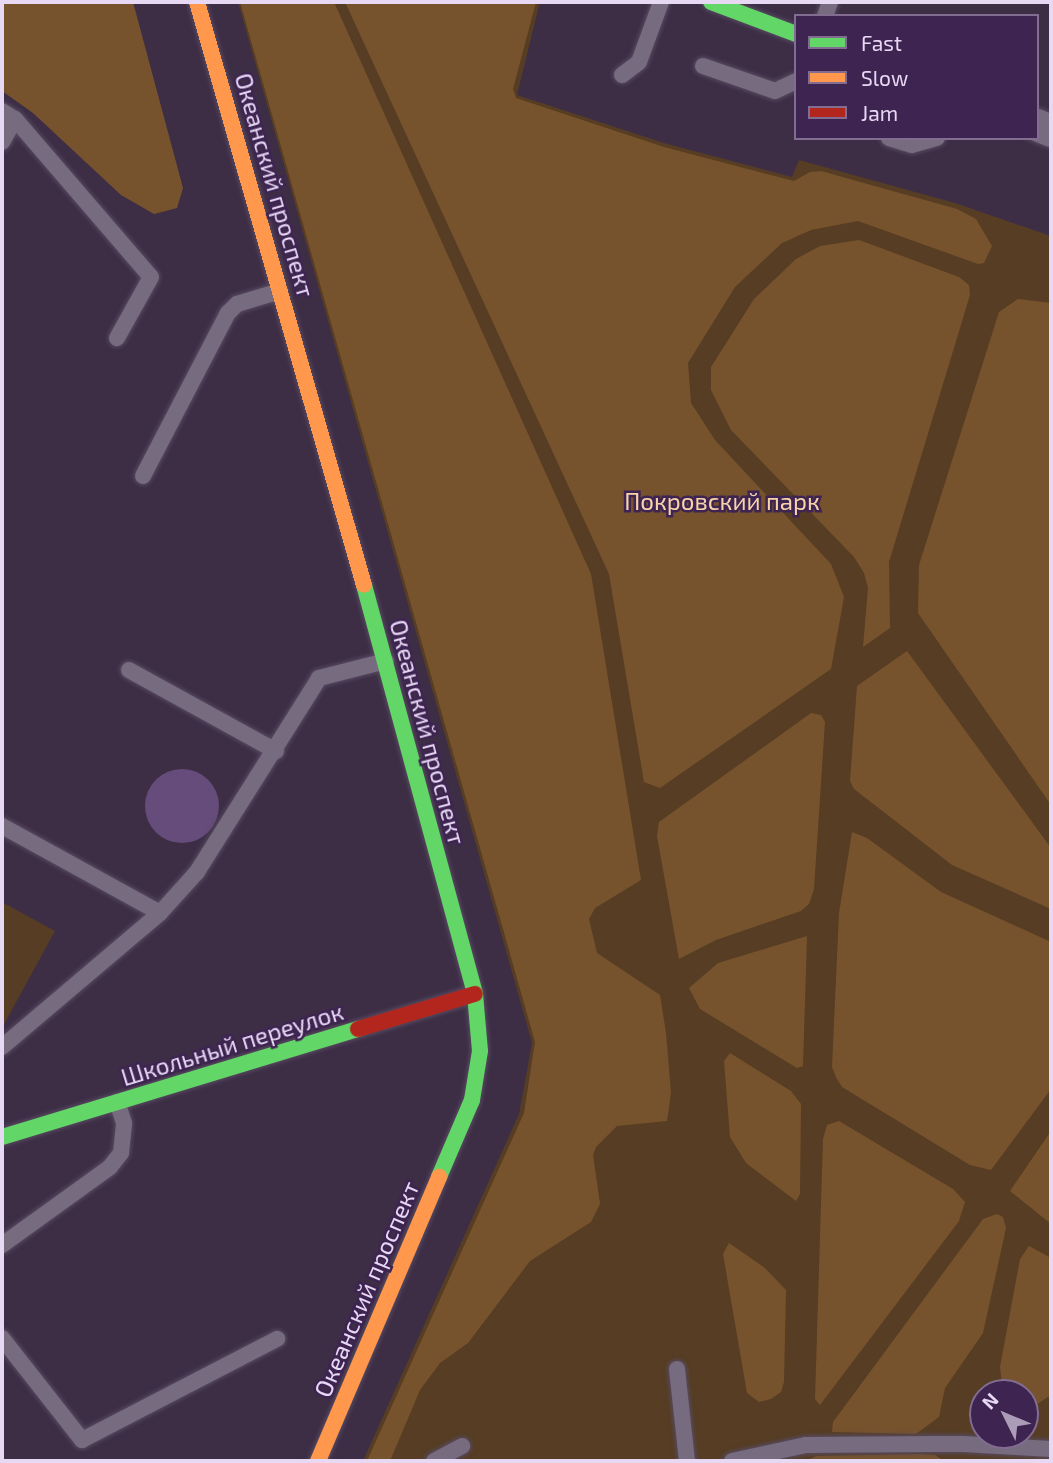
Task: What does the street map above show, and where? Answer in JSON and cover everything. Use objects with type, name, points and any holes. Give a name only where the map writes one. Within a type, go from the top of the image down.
[{"type":"main road","name":"Океанский проспект","points":[[197,2],[282,290],[386,661],[475,995],[480,1051],[471,1100],[318,1461]]},
{"type":"main road","points":[[711,2],[794,33]]},
{"type":"main road","name":"Школьный переулок","points":[[2,1137],[475,995]]},
{"type":"lane","points":[[622,75],[639,62],[661,2]]},
{"type":"lane","points":[[703,66],[775,91],[794,81]]},
{"type":"lane","points":[[2,142],[8,115]]},
{"type":"lane","points":[[8,115],[151,276],[117,338]]},
{"type":"lane","points":[[899,140],[924,145],[933,140]]},
{"type":"lane","points":[[144,477],[228,313],[237,304],[282,290]]},
{"type":"lane","points":[[2,1047],[160,913],[197,872],[276,751],[319,678],[386,661]]},
{"type":"lane","points":[[129,670],[276,751]]},
{"type":"lane","points":[[2,826],[160,913]]},
{"type":"lane","points":[[2,1245],[110,1167],[121,1153],[124,1123],[117,1102]]},
{"type":"lane","points":[[2,1338],[82,1440],[276,1339]]},
{"type":"lane","points":[[677,1369],[687,1461]]},
{"type":"lane","points":[[732,1461],[806,1445],[963,1444],[1051,1449]]},
{"type":"lane","points":[[434,1461],[463,1446]]},
{"type":"green space","points":[[2,2],[133,2],[183,188],[177,208],[154,214],[121,195],[33,113],[2,91]]},
{"type":"green space","name":"Покровский парк","points":[[238,2],[540,2],[517,95],[664,143],[792,177],[799,160],[955,203],[1051,236],[1051,1461],[363,1461],[519,1114],[532,1043]]},
{"type":"green space","points":[[240,2],[334,2],[591,574],[641,880],[595,908],[589,919],[597,953],[660,995],[666,1033],[671,1093],[667,1121],[617,1126],[596,1147],[593,1155],[600,1204],[591,1222],[530,1261],[468,1343],[440,1363],[420,1390],[390,1461],[367,1461],[524,1113],[535,1042]]},
{"type":"green space","points":[[345,2],[536,2],[513,89],[516,98],[664,147],[794,181],[810,172],[821,171],[957,209],[976,219],[992,246],[984,263],[978,264],[858,221],[811,230],[782,243],[735,287],[688,363],[691,403],[715,440],[831,564],[844,597],[831,669],[660,788],[644,782],[609,574]]},
{"type":"green space","points":[[859,240],[959,277],[969,285],[970,295],[889,562],[890,628],[863,647],[868,588],[864,573],[854,557],[731,430],[711,390],[711,367],[754,299],[796,259],[820,246]]},
{"type":"green space","points":[[1018,299],[1051,303],[1051,805],[918,613],[919,565],[999,312]]},
{"type":"green space","points":[[907,651],[1051,848],[1051,909],[952,865],[854,789],[850,781],[857,686]]},
{"type":"green space","points":[[811,713],[821,715],[825,722],[814,889],[809,904],[801,911],[716,940],[679,959],[657,836],[659,822]]},
{"type":"green space","points":[[852,832],[867,838],[941,892],[1051,942],[1051,1089],[991,1170],[970,1165],[842,1087],[836,1077],[832,1067],[839,913]]},
{"type":"green space","points":[[2,902],[55,931],[2,1028]]},
{"type":"green space","points":[[807,936],[803,1066],[797,1068],[700,1009],[689,988],[718,963]]},
{"type":"green space","points":[[730,1053],[791,1091],[801,1104],[800,1194],[796,1201],[746,1163],[730,1137],[724,1061]]},
{"type":"green space","points":[[839,1121],[953,1189],[965,1202],[959,1221],[820,1405],[815,1399],[823,1139],[827,1125]]},
{"type":"green space","points":[[1051,1131],[1051,1224],[1010,1191]]},
{"type":"green space","points":[[997,1214],[1003,1217],[1006,1228],[983,1333],[945,1388],[939,1417],[916,1434],[832,1432],[833,1422],[983,1219]]},
{"type":"green space","points":[[729,1243],[765,1268],[786,1290],[784,1382],[781,1392],[771,1399],[759,1402],[747,1393],[723,1254]]},
{"type":"green space","points":[[1029,1246],[1051,1258],[1051,1395],[1039,1403],[1039,1379],[1001,1379],[1000,1367],[1020,1259]]},
{"type":"green space","points":[[935,1455],[944,1461],[806,1461],[816,1456]]},
{"type":"shaded area","points":[[182,769],[196,772],[208,780],[216,792],[219,806],[216,820],[208,832],[196,840],[182,843],[168,840],[156,832],[148,820],[145,806],[148,792],[156,780],[168,772]]},
{"type":"traffic: fast","points":[[711,2],[794,33]]},
{"type":"traffic: fast","points":[[364,585],[475,994],[480,1051],[472,1100],[439,1177]]},
{"type":"traffic: fast","points":[[2,1137],[358,1029]]},
{"type":"traffic: slow","points":[[197,2],[364,585]]},
{"type":"traffic: slow","points":[[318,1461],[439,1177]]},
{"type":"traffic: jam","points":[[358,1029],[475,994]]}]
